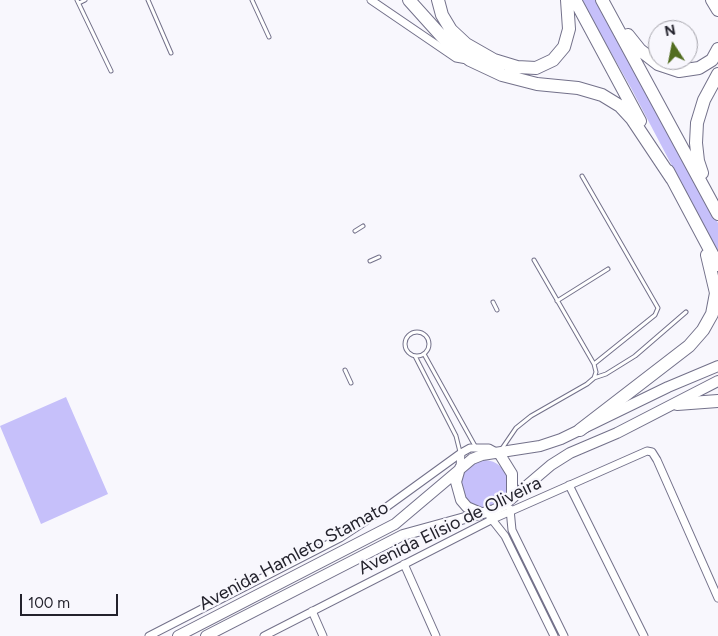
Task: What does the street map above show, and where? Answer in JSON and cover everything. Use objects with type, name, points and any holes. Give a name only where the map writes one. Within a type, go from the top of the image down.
[{"type":"highway","points":[[409,0],[445,40],[470,60],[502,75],[536,84],[578,88],[602,95],[614,102],[632,119],[672,179]]},
{"type":"highway","points":[[438,0],[442,15],[451,30],[466,44],[494,60],[517,67],[536,68],[553,60],[564,47],[569,29],[568,0]]},
{"type":"highway","points":[[575,0],[718,265]]},
{"type":"highway","points":[[712,0],[718,10]]},
{"type":"highway","points":[[604,3],[640,50],[658,64],[679,71],[699,68],[712,60],[718,49]]},
{"type":"highway","points":[[604,3],[718,214]]},
{"type":"highway","points":[[718,74],[704,100],[697,123],[696,143],[698,162],[718,210]]},
{"type":"highway","points":[[580,430],[689,346],[703,330],[712,314],[716,293],[700,231]]},
{"type":"highway","points":[[677,404],[718,401]]},
{"type":"main road","name":"Avenida Hamleto Stamato","points":[[178,636],[395,524],[460,467],[482,455],[540,446],[580,430],[668,387],[718,366]]},
{"type":"main road","name":"Avenida Hamleto Stamato","points":[[206,636],[403,535],[494,510],[512,498],[551,465],[570,454],[677,404],[718,381]]},
{"type":"main road","points":[[668,387],[677,404]]},
{"type":"main road","points":[[499,453],[512,474],[512,498]]},
{"type":"main road","points":[[460,467],[456,482],[461,500],[474,511],[483,513]]},
{"type":"street","points":[[371,0],[456,58],[470,60]]},
{"type":"street","points":[[148,636],[340,538],[461,453],[475,446],[488,448],[499,453]]},
{"type":"street","name":"Avenida Elísio de Oliveira","points":[[264,636],[493,519],[642,452],[652,452],[718,598]]},
{"type":"street","points":[[460,467],[461,453]]},
{"type":"street","points":[[568,485],[644,636]]},
{"type":"street","points":[[512,498],[509,512],[512,530],[564,636]]},
{"type":"street","points":[[483,513],[493,519],[505,536],[554,636]]},
{"type":"street","points":[[404,564],[436,636]]},
{"type":"street","points":[[531,589],[539,585]]},
{"type":"street","points":[[312,611],[323,636]]},
{"type":"lane","points":[[85,0],[78,2],[111,71]]},
{"type":"lane","points":[[148,0],[171,53]]},
{"type":"lane","points":[[252,0],[269,37]]},
{"type":"lane","points":[[582,176],[658,308],[655,315],[594,364]]},
{"type":"lane","points":[[355,231],[363,226]]},
{"type":"lane","points":[[370,262],[379,257]]},
{"type":"lane","points":[[534,260],[594,364],[594,378]]},
{"type":"lane","points":[[557,301],[608,269]]},
{"type":"lane","points":[[493,302],[497,310]]},
{"type":"lane","points":[[499,453],[516,428],[531,416],[635,356],[686,312]]},
{"type":"lane","points":[[415,356],[424,354],[428,348],[428,339],[422,333],[413,333],[406,340],[405,346],[407,351],[415,356],[456,436],[461,453]]},
{"type":"lane","points":[[424,354],[475,446]]},
{"type":"lane","points":[[345,370],[351,383]]},
{"type":"shaded area","points":[[581,0],[597,0],[679,147],[718,223],[718,253],[631,88]]},
{"type":"shaded area","points":[[66,397],[108,494],[41,524],[0,426]]},
{"type":"shaded area","points":[[479,460],[489,460],[498,464],[504,470],[508,484],[504,498],[498,504],[489,508],[479,508],[470,504],[464,498],[460,489],[460,479],[464,470],[470,464]]}]
